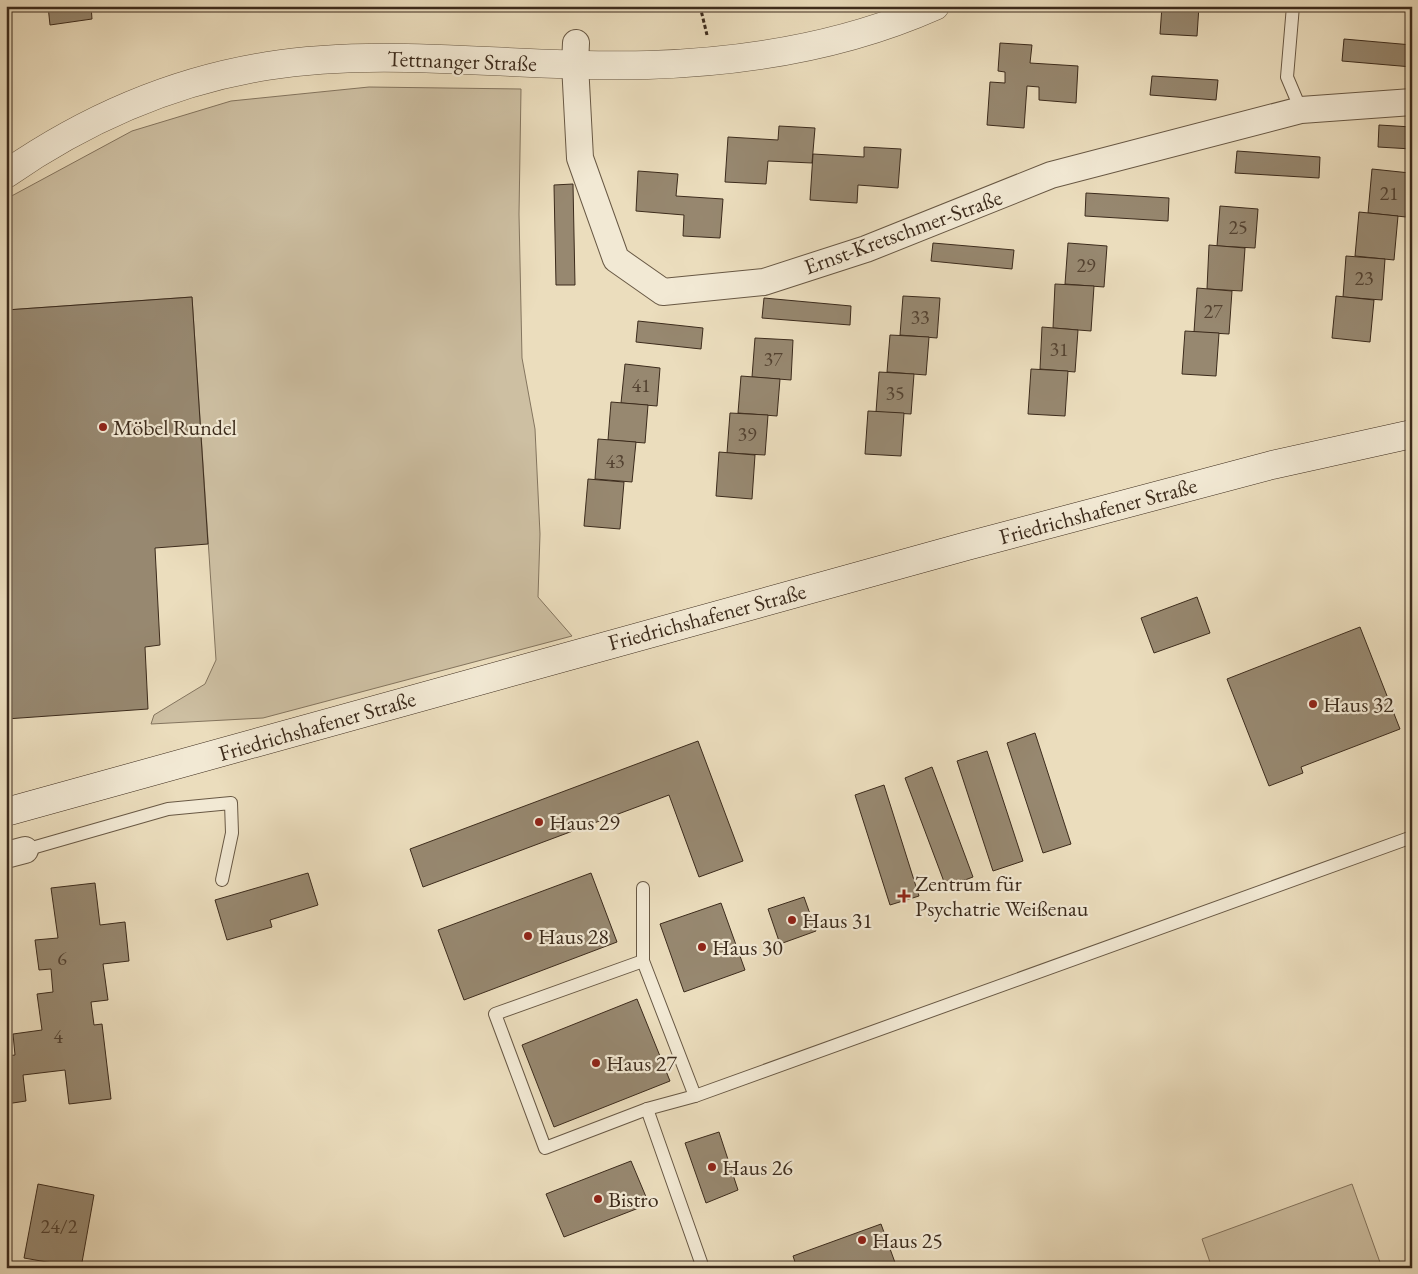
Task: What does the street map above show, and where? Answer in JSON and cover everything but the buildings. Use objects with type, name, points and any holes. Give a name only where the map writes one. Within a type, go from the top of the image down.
[{"type":"main road","name":"Tettnanger Straße","points":[[6,174],[39,152],[86,126],[130,105],[214,77],[268,66],[344,59],[576,54],[647,65],[717,61],[811,47],[861,34],[935,6]]},
{"type":"main road","name":"Friedrichshafener Straße","points":[[6,812],[976,543],[1272,465],[1412,434]]},
{"type":"street","name":"Ernst-Kretschmer-Straße","points":[[576,54],[580,158],[616,259],[663,292],[764,282],[866,249],[1051,175],[1301,110],[1412,102]]},
{"type":"lane","points":[[1293,6],[1287,77],[1301,110]]},
{"type":"lane","points":[[16,852],[168,810],[231,802],[232,833],[222,880]]},
{"type":"lane","points":[[643,961],[495,1014],[545,1148],[647,1109],[695,1096],[1412,837]]},
{"type":"lane","points":[[644,888],[643,961],[695,1096]]},
{"type":"lane","points":[[647,1109],[703,1268]]},
{"type":"path","points":[[700,6],[708,38]]},
{"type":"shaded area","points":[[369,87],[521,89],[519,214],[522,358],[535,429],[540,534],[538,597],[572,636],[263,718],[151,724],[154,715],[205,684],[216,660],[192,297],[6,310],[6,199],[132,131],[231,101]]},
{"type":"shaded area","points":[[1352,1184],[1382,1268],[1212,1268],[1202,1239]]},
{"type":"place","name":"Möbel Rundel","points":[[103,427]]},
{"type":"place","name":"Haus 32","points":[[1313,704]]},
{"type":"place","name":"Haus 29","points":[[539,822]]},
{"type":"place","name":"Zentrum für Psychatrie Weißenau","points":[[904,896]]},
{"type":"place","name":"Haus 31","points":[[792,920]]},
{"type":"place","name":"Haus 28","points":[[528,936]]},
{"type":"place","name":"Haus 30","points":[[702,947]]},
{"type":"place","name":"Haus 27","points":[[596,1063]]},
{"type":"place","name":"Haus 26","points":[[712,1167]]},
{"type":"place","name":"Bistro","points":[[598,1199]]},
{"type":"place","name":"Haus 25","points":[[862,1240]]}]
